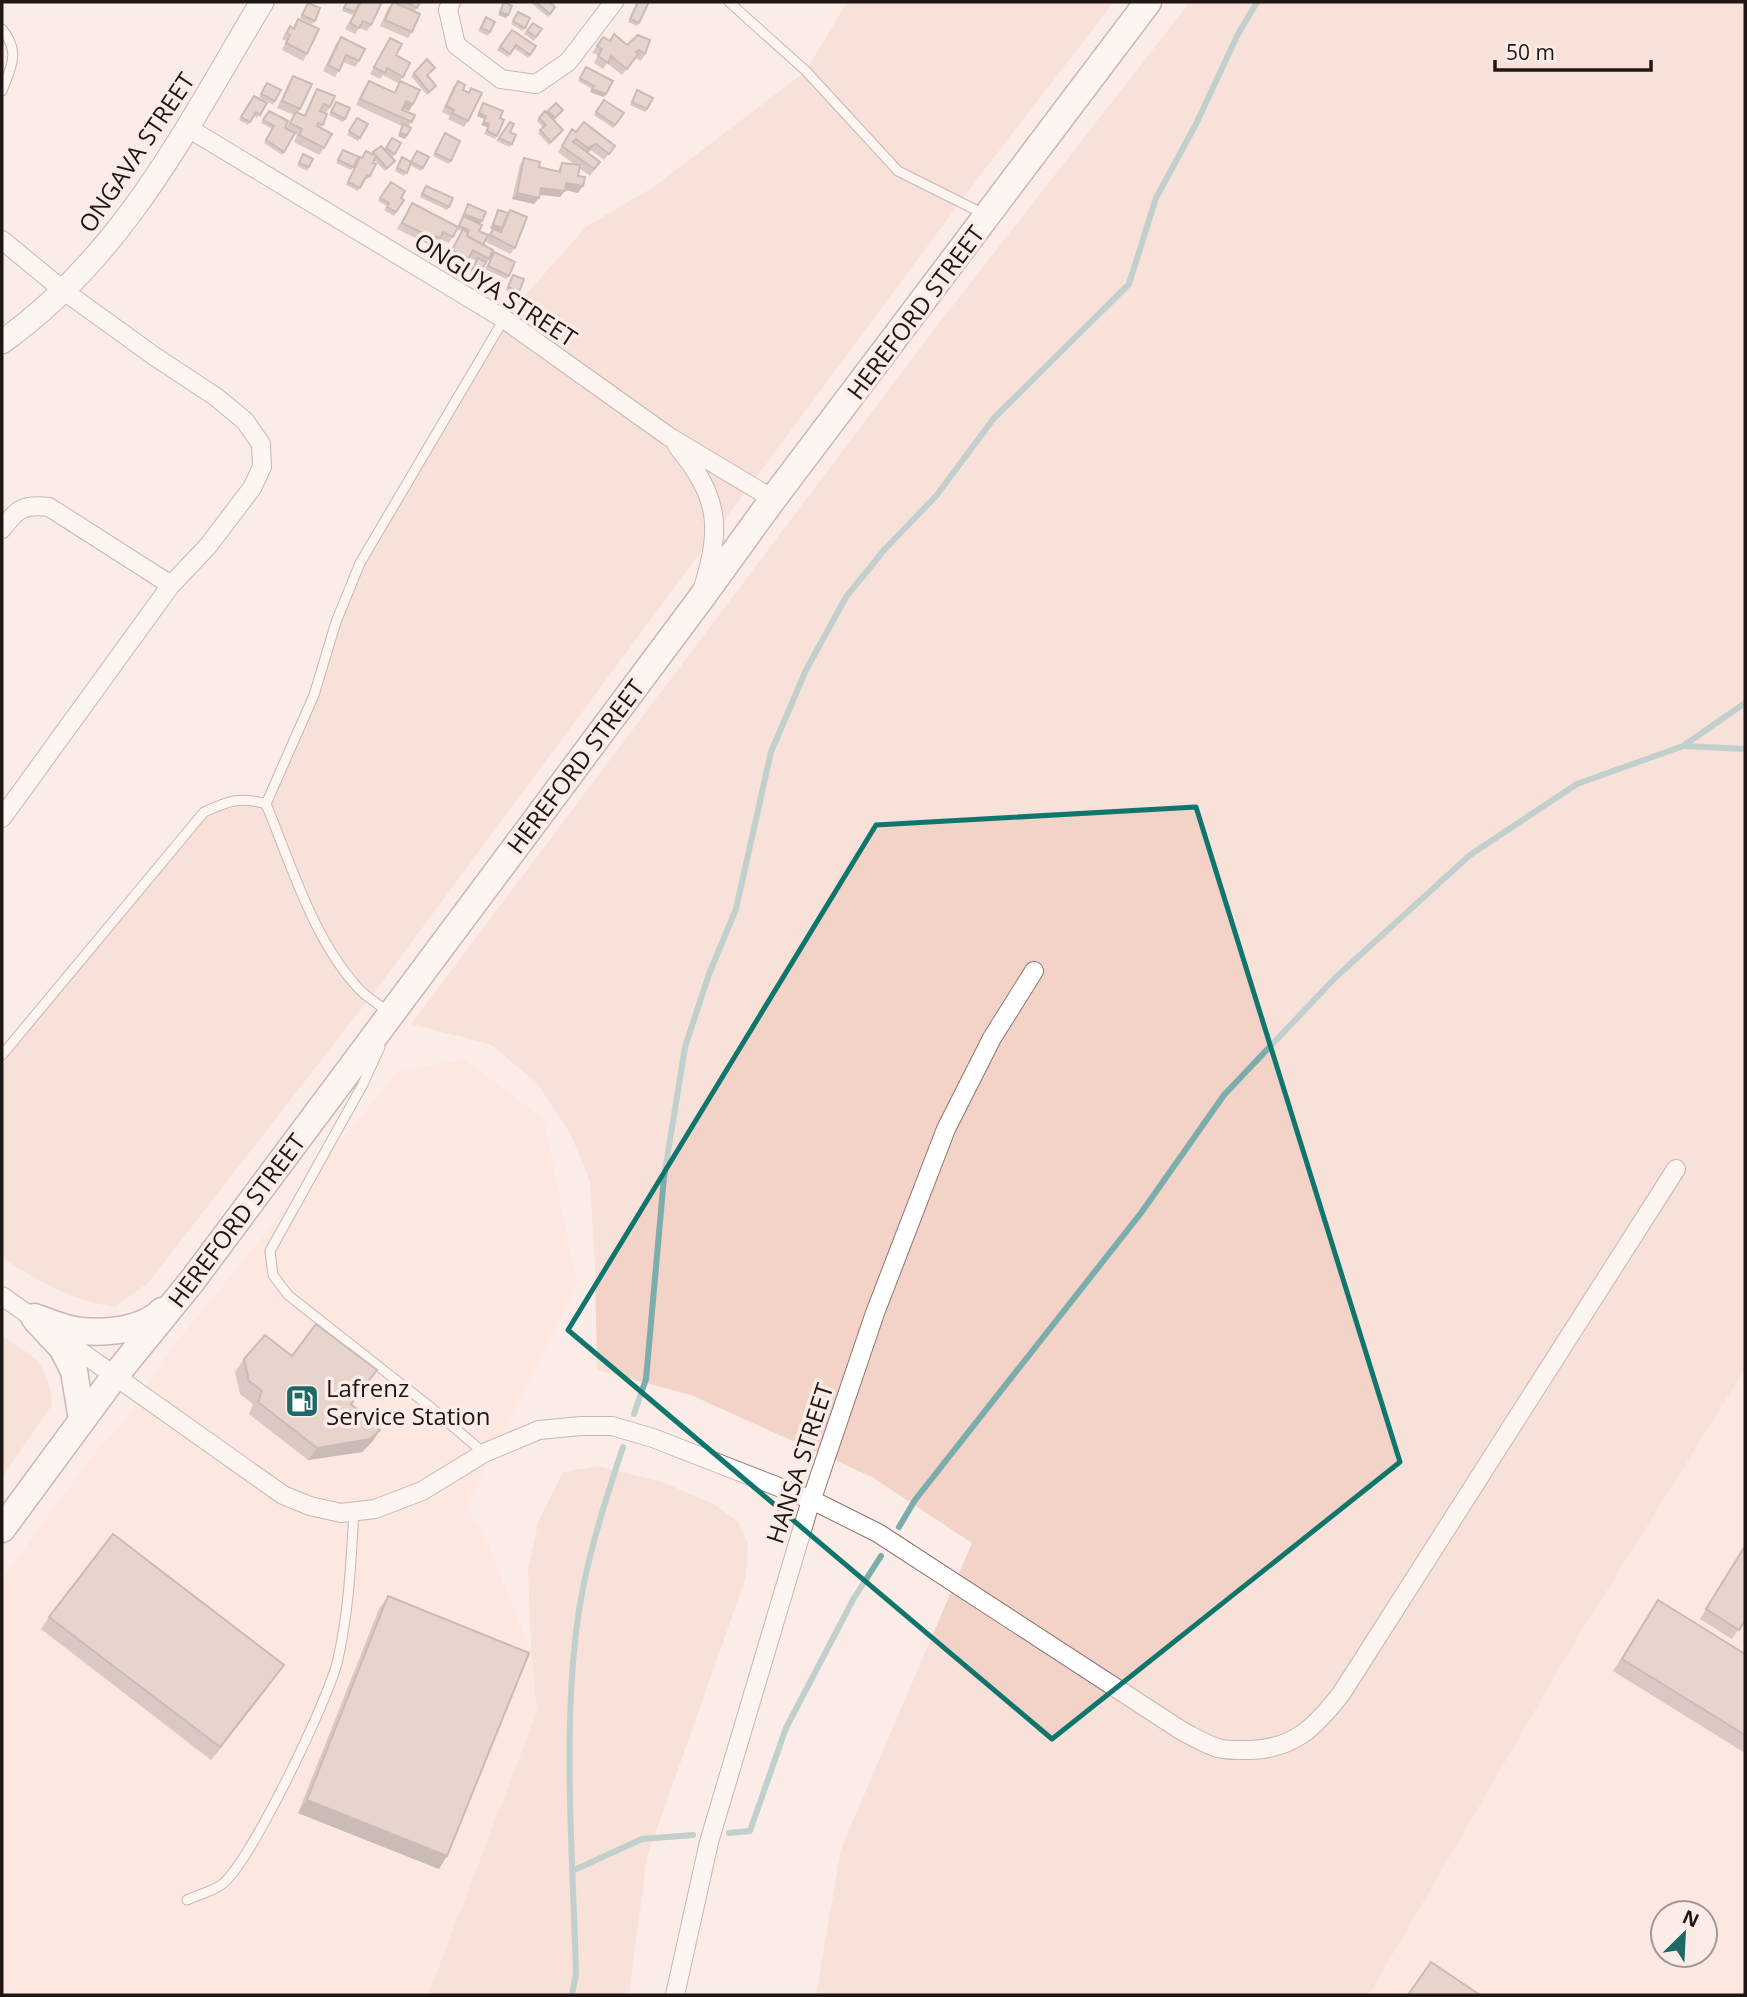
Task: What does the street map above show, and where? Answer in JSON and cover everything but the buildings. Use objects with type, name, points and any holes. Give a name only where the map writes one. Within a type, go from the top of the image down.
[{"type":"main road","name":"HEREFORD STREET","points":[[2,1529],[114,1377],[192,1281],[773,499],[1148,2]]},
{"type":"main road","points":[[34,1317],[68,1329],[105,1331],[133,1327],[156,1316],[192,1281]]},
{"type":"main road","points":[[34,1317],[63,1349],[74,1371],[82,1420]]},
{"type":"street","name":"ONGAVA STREET","points":[[2,342],[64,291],[122,226],[188,128],[262,2]]},
{"type":"street","points":[[451,2],[448,10],[456,45],[501,79],[536,83],[568,62],[614,2]]},
{"type":"street","name":"ONGUYA STREET","points":[[188,128],[503,319],[668,436],[773,499]]},
{"type":"street","points":[[2,240],[64,291],[246,421],[261,444],[262,467],[252,488],[208,546],[171,585],[2,818]]},
{"type":"street","points":[[668,436],[702,479],[713,508],[715,534],[699,601]]},
{"type":"street","points":[[2,529],[14,513],[31,505],[49,508],[171,585]]},
{"type":"street","name":"HANSA STREET","points":[[675,1995],[709,1842],[812,1500],[875,1312],[946,1129],[992,1038],[1034,971]]},
{"type":"street","points":[[2,1296],[283,1495],[310,1506],[341,1513],[375,1509],[422,1491],[484,1453],[539,1430],[612,1426],[653,1438],[812,1500],[877,1533],[1182,1731],[1217,1748],[1238,1751],[1289,1743],[1321,1720],[1341,1694],[1676,1169]]},
{"type":"lane","points":[[729,2],[806,71],[898,171],[988,216]]},
{"type":"lane","points":[[2,29],[13,48],[12,62],[2,91]]},
{"type":"lane","points":[[484,1453],[288,1295],[273,1275],[270,1251],[363,1084],[380,1047],[389,1013],[361,991],[341,967],[311,914],[266,804],[314,695],[335,622],[360,563],[503,319]]},
{"type":"lane","points":[[2,1055],[204,812],[230,801],[246,798],[266,804]]},
{"type":"lane","points":[[187,1900],[222,1885],[244,1856],[274,1804],[324,1703],[338,1662],[349,1600],[354,1511]]},
{"type":"highlighted area","points":[[1196,807],[1400,1462],[1052,1739],[568,1330],[876,825]]},
{"type":"shaded area","points":[[847,2],[1114,2],[978,178],[382,982],[148,1283],[115,1307],[84,1300],[56,1289],[2,1258],[2,1055],[204,812],[230,801],[266,804],[314,695],[360,563],[504,319],[587,226],[652,188],[806,71]]},
{"type":"shaded area","points":[[1190,2],[1745,2],[1745,1369],[1576,1640],[1369,1995],[816,1995],[841,1849],[972,1543],[872,1477],[691,1395],[597,1370],[590,1181],[570,1133],[537,1083],[490,1044],[411,1024],[929,336]]},
{"type":"shaded area","points":[[464,1059],[544,1119],[577,1285],[466,1506],[487,1542],[531,1650],[537,1712],[428,1995],[2,1995],[2,1579],[92,1456],[125,1421],[170,1350],[397,1072]]},
{"type":"shaded area","points":[[2,1336],[38,1362],[47,1379],[52,1405],[2,1477]]},
{"type":"shaded area","points":[[1745,1369],[1745,1995],[1369,1995],[1576,1640]]},
{"type":"shaded area","points":[[598,1466],[662,1482],[714,1504],[738,1522],[748,1544],[745,1580],[647,1857],[629,1995],[428,1995],[537,1712],[528,1571],[538,1523],[563,1472]]},
{"type":"waterway","points":[[634,1414],[646,1379],[664,1177],[685,1047],[709,974],[736,909],[771,752],[806,670],[846,597],[885,549],[936,496],[994,418],[1129,284],[1156,198],[1196,124],[1238,34],[1257,2]]},
{"type":"waterway","points":[[899,1527],[915,1500],[1141,1213],[1224,1095],[1336,977],[1470,855],[1577,784],[1683,746],[1745,703]]},
{"type":"waterway","points":[[1684,746],[1745,749]]},
{"type":"waterway","points":[[572,1995],[576,1973],[569,1760],[572,1674],[579,1609],[589,1562],[623,1447]]},
{"type":"waterway","points":[[729,1833],[750,1831],[786,1728],[854,1598],[881,1556]]},
{"type":"waterway","points":[[572,1871],[642,1839],[693,1835]]},
{"type":"place","name":"Lafrenz Service Station","points":[[302,1401]]}]
